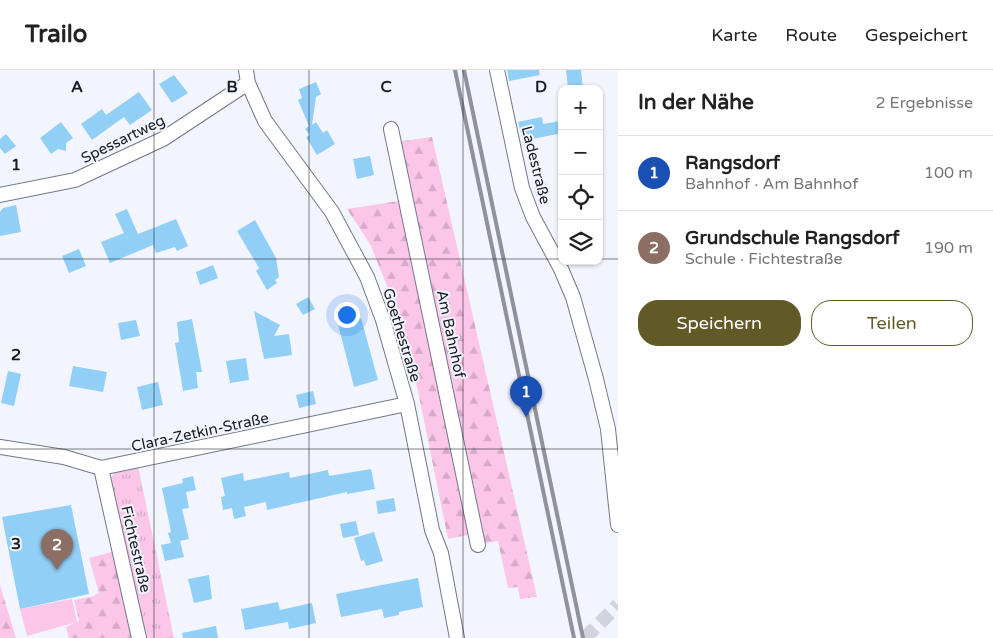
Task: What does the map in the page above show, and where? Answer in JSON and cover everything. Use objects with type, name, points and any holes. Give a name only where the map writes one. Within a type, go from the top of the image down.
[{"type":"street","name":"Ladestraße","points":[[497,70],[522,188],[533,217],[561,268],[573,297],[596,379],[608,429],[618,525]]},
{"type":"street","name":"Spessartweg","points":[[0,195],[75,180],[163,139],[247,77]]},
{"type":"street","name":"Goethestraße","points":[[247,77],[265,121],[332,212],[367,277],[384,320],[407,404],[432,530],[441,553],[457,638]]},
{"type":"street","name":"Am Bahnhof","points":[[391,130],[478,546]]},
{"type":"street","name":"Clara-Zetkin-Straße","points":[[0,447],[64,457],[101,468],[407,404]]},
{"type":"street","name":"Fichtestraße","points":[[101,468],[139,638]]},
{"type":"green space","points":[[432,137],[537,597],[520,599],[518,587],[508,588],[498,541],[481,544],[477,533],[448,539],[418,391],[391,295],[370,244],[347,209],[405,200],[396,142]]},
{"type":"green space","points":[[138,466],[174,638],[144,638],[111,478],[116,471]]},
{"type":"green space","points":[[119,550],[139,638],[69,638],[66,627],[79,621],[74,600],[91,597],[99,593],[89,558]]},
{"type":"green space","points":[[0,585],[16,638],[0,638]]},
{"type":"green space","points":[[72,599],[77,622],[27,636],[20,609]]},
{"type":"building","points":[[507,70],[539,70],[540,75],[509,81]]},
{"type":"building","points":[[566,70],[581,70],[583,85],[568,85]]},
{"type":"building","points":[[174,75],[188,93],[172,103],[159,84]]},
{"type":"building","points":[[316,82],[321,94],[316,97],[312,125],[316,122],[323,133],[327,130],[335,144],[317,155],[306,137],[310,135],[305,129],[309,126],[298,100],[302,98],[299,89]]},
{"type":"building","points":[[139,92],[152,110],[130,125],[124,117],[92,140],[81,124],[102,109],[106,115]]},
{"type":"building","points":[[542,117],[543,124],[558,121],[558,134],[523,141],[518,122]]},
{"type":"building","points":[[61,122],[73,138],[66,143],[66,151],[58,149],[51,154],[40,138]]},
{"type":"building","points":[[6,134],[16,146],[5,154],[0,148],[0,139]]},
{"type":"building","points":[[370,156],[374,175],[357,179],[353,159]]},
{"type":"building","points":[[545,182],[548,193],[536,196],[534,184]]},
{"type":"building","points":[[16,205],[21,232],[0,236],[0,212],[3,208]]},
{"type":"building","points":[[127,209],[138,234],[176,219],[188,246],[177,251],[175,247],[156,253],[153,245],[110,263],[101,242],[124,233],[115,214]]},
{"type":"building","points":[[255,220],[276,258],[279,277],[275,280],[277,283],[267,290],[256,271],[259,268],[237,231]]},
{"type":"building","points":[[79,249],[86,266],[69,273],[62,256]]},
{"type":"building","points":[[213,265],[218,278],[200,285],[196,272]]},
{"type":"building","points":[[308,297],[315,309],[303,315],[296,304]]},
{"type":"building","points":[[254,311],[280,325],[274,336],[289,334],[292,355],[264,359]]},
{"type":"building","points":[[361,318],[378,380],[354,387],[338,324]]},
{"type":"building","points":[[192,319],[202,372],[196,372],[198,388],[183,391],[175,343],[179,342],[177,322]]},
{"type":"building","points":[[136,320],[140,336],[121,340],[118,323]]},
{"type":"building","points":[[246,358],[249,380],[230,383],[226,361]]},
{"type":"building","points":[[73,366],[107,372],[103,392],[69,386]]},
{"type":"building","points":[[8,371],[21,374],[14,406],[1,403]]},
{"type":"building","points":[[158,382],[163,405],[142,410],[137,387]]},
{"type":"building","points":[[313,391],[316,404],[299,408],[296,395]]},
{"type":"building","points":[[371,469],[375,489],[347,494],[347,492],[267,510],[266,502],[244,507],[246,516],[234,519],[232,508],[223,510],[221,497],[225,496],[221,478],[243,473],[244,481],[289,472],[290,478],[328,470],[329,476]]},
{"type":"building","points":[[193,476],[196,490],[186,492],[189,508],[182,509],[189,539],[175,542],[180,541],[184,557],[165,561],[161,545],[171,543],[168,533],[171,532],[162,488],[183,483],[182,479]]},
{"type":"building","points":[[394,498],[396,511],[378,514],[376,501]]},
{"type":"building","points":[[71,505],[89,594],[20,609],[2,517]]},
{"type":"building","points":[[356,521],[359,535],[343,538],[340,524]]},
{"type":"building","points":[[374,532],[383,561],[366,566],[364,560],[361,561],[354,538]]},
{"type":"building","points":[[209,575],[212,599],[194,603],[188,579]]},
{"type":"building","points":[[418,578],[423,607],[399,612],[399,615],[384,618],[382,609],[341,617],[336,594]]},
{"type":"building","points":[[278,602],[280,610],[312,603],[316,623],[289,629],[288,622],[245,630],[241,609]]},
{"type":"building","points":[[216,626],[218,638],[183,638],[182,633]]},
{"type":"tunnel","points":[[585,638],[618,605]]},
{"type":"railway","points":[[455,70],[574,638]]},
{"type":"railway","points":[[464,70],[583,638]]},
{"type":"place","name":"Rangsdorf","points":[[526,417]]},
{"type":"place","name":"Grundschule Rangsdorf","points":[[57,570]]}]
